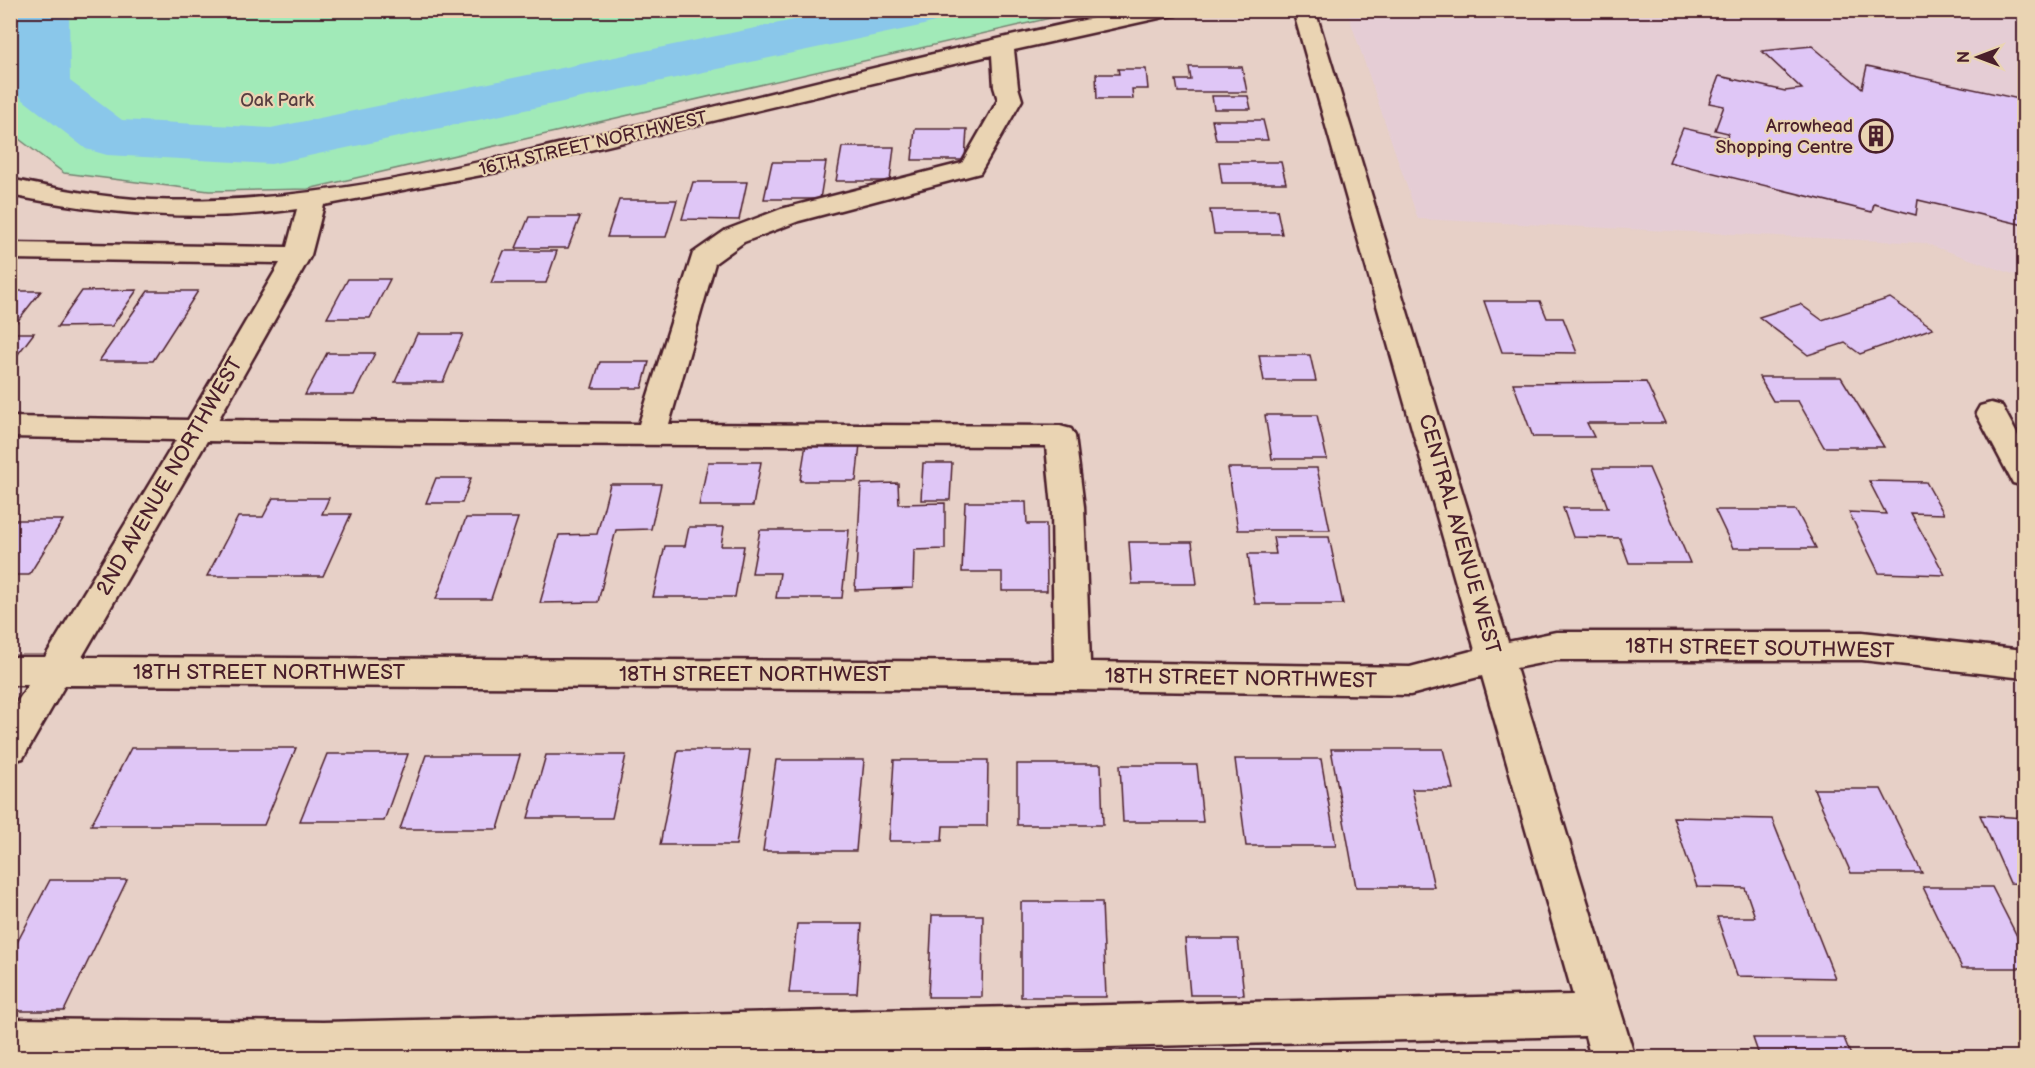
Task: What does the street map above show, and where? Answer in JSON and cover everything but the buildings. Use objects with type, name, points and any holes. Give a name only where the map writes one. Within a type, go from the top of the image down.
[{"type":"street","name":"16TH STREET NORTHWEST","points":[[10,187],[54,198],[135,209],[230,210],[312,200],[450,176],[1168,10]]},
{"type":"street","name":"CENTRAL AVENUE WEST","points":[[1304,10],[1613,1058]]},
{"type":"street","points":[[651,435],[703,259],[735,236],[790,215],[971,168],[1011,100],[1006,87],[1003,47]]},
{"type":"street","name":"2ND AVENUE NORTHWEST","points":[[10,747],[53,671],[164,488],[298,255],[312,200]]},
{"type":"street","points":[[10,250],[298,255]]},
{"type":"street","points":[[1991,413],[2025,475]]},
{"type":"street","points":[[10,427],[651,435],[1060,436],[1068,507],[1072,676]]},
{"type":"street","name":"18TH STREET SOUTHWEST","points":[[1496,658],[1556,646],[1862,646],[2025,664]]},
{"type":"street","name":"18TH STREET NORTHWEST","points":[[10,671],[1072,676],[1410,681],[1496,658]]},
{"type":"street","points":[[10,1040],[335,1043],[1601,1015]]},
{"type":"shaded area","points":[[1347,11],[2024,11],[2024,278],[1924,243],[1418,219]]},
{"type":"green space","name":"Oak Park","points":[[11,10],[1081,11],[308,189],[209,191],[64,173],[11,133]]},
{"type":"waterway","points":[[43,10],[42,87],[107,137],[271,146],[920,10]]},
{"type":"place","name":"Arrowhead Shopping Centre","points":[[1876,136]]}]
